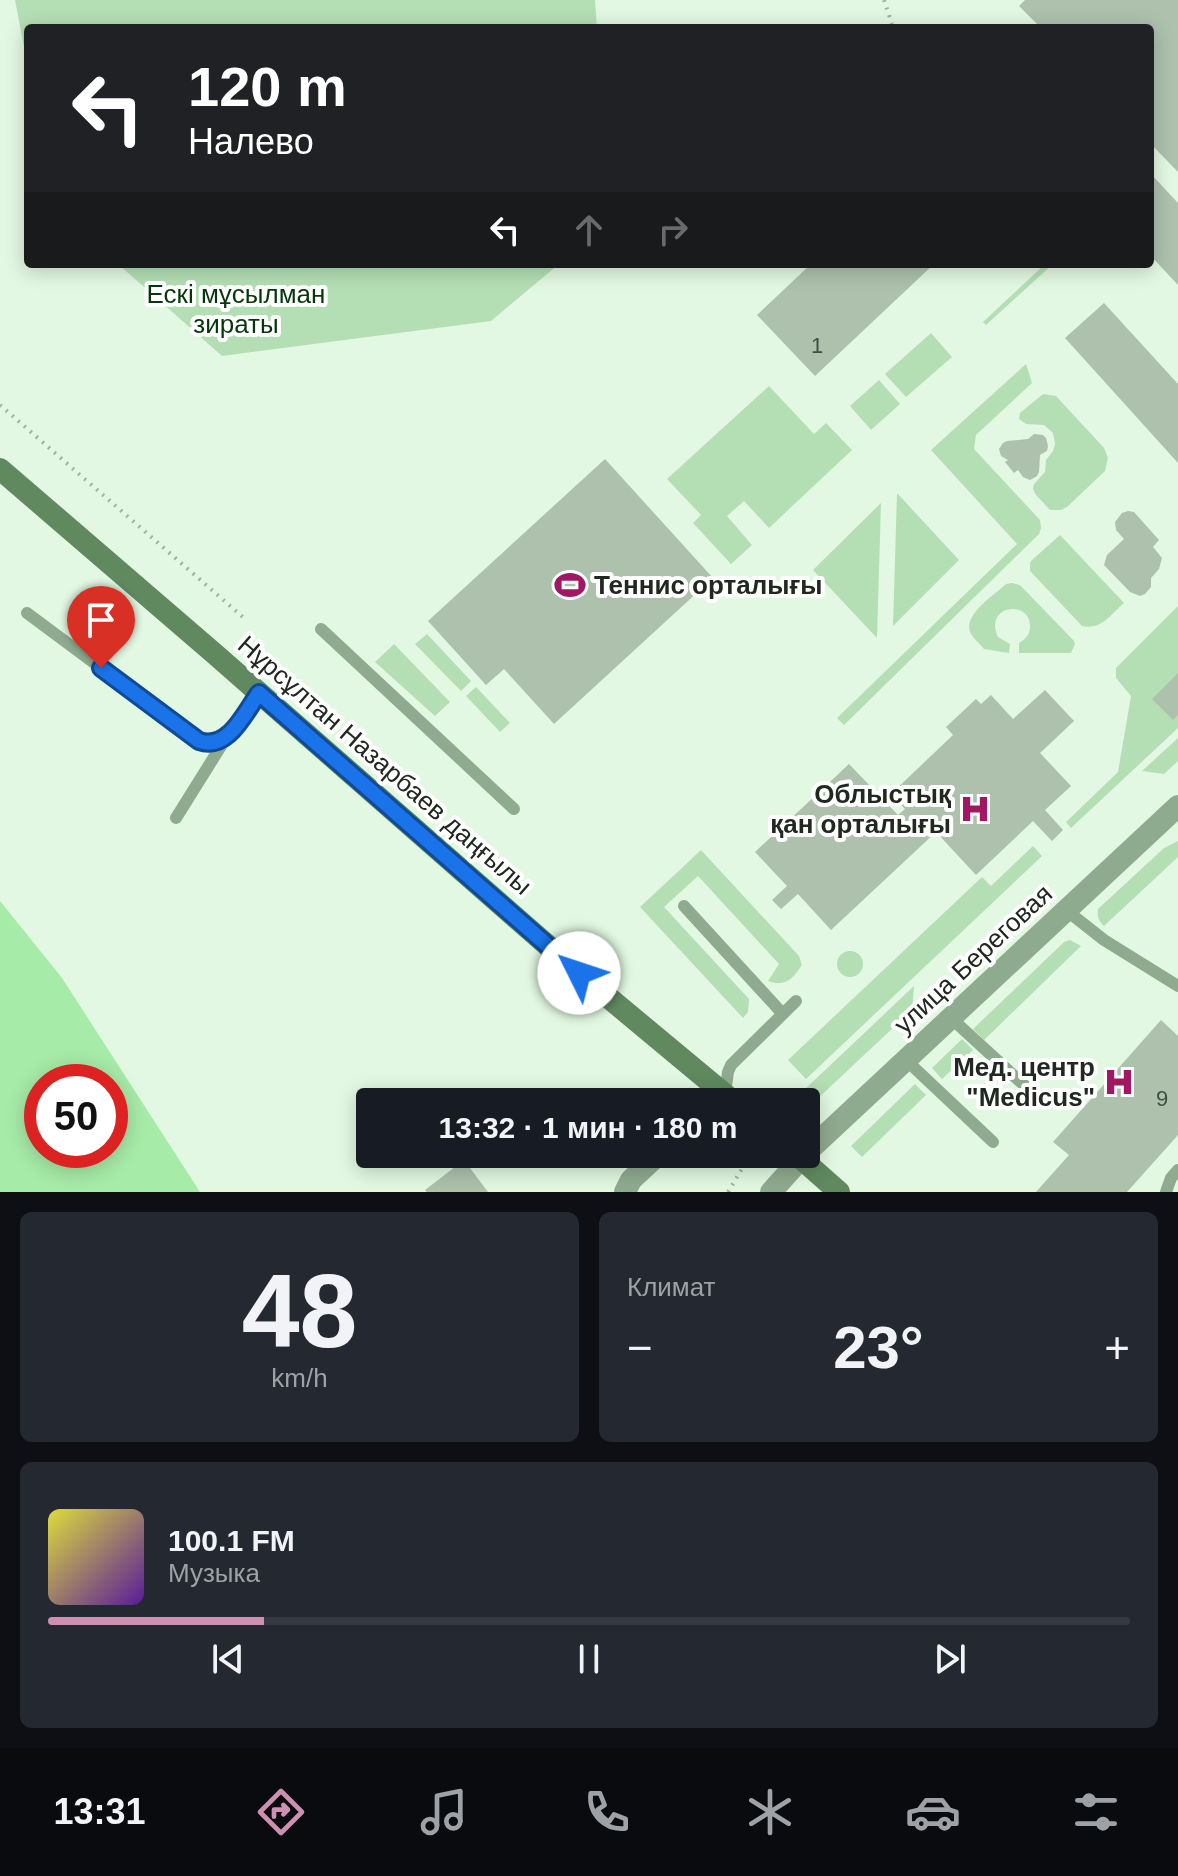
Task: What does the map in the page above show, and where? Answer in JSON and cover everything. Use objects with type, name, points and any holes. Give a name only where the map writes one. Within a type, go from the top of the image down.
[{"type":"main road","name":"Нұрсұлтан Назарбаев даңғылы","points":[[0,469],[712,1088]]},
{"type":"main road","points":[[815,1168],[839,1192]]},
{"type":"street","name":"улица Береговая","points":[[820,1139],[1178,806]]},
{"type":"street","points":[[625,1192],[631,1180],[644,1168]]},
{"type":"street","name":"улица Береговая","points":[[771,1192],[791,1168]]},
{"type":"lane","points":[[27,613],[199,741],[216,743],[226,738]]},
{"type":"lane","points":[[321,629],[514,809]]},
{"type":"lane","points":[[176,818],[226,738],[259,693]]},
{"type":"lane","points":[[684,906],[782,1013]]},
{"type":"lane","points":[[1066,910],[1104,940],[1178,986]]},
{"type":"lane","points":[[726,1088],[731,1065],[796,1001]]},
{"type":"lane","points":[[951,1018],[1036,1096]]},
{"type":"lane","points":[[906,1060],[993,1142]]},
{"type":"lane","points":[[1166,1192],[1178,1170]]},
{"type":"path","points":[[884,0],[892,24]]},
{"type":"path","points":[[0,405],[244,618]]},
{"type":"path","points":[[728,1192],[743,1168]]},
{"type":"green space","points":[[15,0],[595,0],[597,24],[24,24],[24,47]]},
{"type":"green space","name":"Ескі мұсылман зираты","points":[[123,268],[554,268],[491,321],[222,356]]},
{"type":"green space","points":[[1041,268],[1049,268],[986,325],[983,322]]},
{"type":"green space","points":[[931,333],[952,357],[906,397],[885,374]]},
{"type":"green space","points":[[1026,364],[1032,383],[976,435],[974,449],[1040,520],[1039,534],[844,725],[837,718],[1017,544],[931,450]]},
{"type":"green space","points":[[879,380],[900,404],[871,430],[850,406]]},
{"type":"green space","points":[[769,386],[814,434],[826,423],[852,450],[769,528],[744,501],[727,516],[752,545],[731,564],[693,523],[701,515],[667,479]]},
{"type":"green space","points":[[1043,394],[1056,396],[1104,448],[1108,458],[1105,471],[1061,510],[1050,510],[1033,489],[1045,472],[1046,460],[1053,451],[1053,433],[1044,425],[1026,424],[1019,419],[1020,413]]},
{"type":"green space","points":[[897,493],[959,560],[893,626]]},
{"type":"green space","points":[[881,503],[877,638],[813,570]]},
{"type":"green space","points":[[1060,535],[1124,603],[1100,624],[1082,626],[1030,571],[1032,560]]},
{"type":"green space","points":[[1006,584],[1020,585],[1074,641],[1071,653],[1019,653],[1019,643],[1027,636],[1030,627],[1028,618],[1016,609],[1002,612],[995,626],[998,637],[1010,644],[1009,653],[984,649],[974,638],[969,627],[975,613]]},
{"type":"green space","points":[[1178,606],[1178,728],[1071,828],[1066,822],[1118,772],[1131,696],[1116,678],[1116,668]]},
{"type":"green space","points":[[427,634],[471,681],[461,691],[415,644]]},
{"type":"green space","points":[[394,644],[450,702],[435,716],[375,662]]},
{"type":"green space","points":[[476,687],[510,723],[500,732],[466,696]]},
{"type":"green space","points":[[1178,738],[1178,761],[1164,774],[1142,771]]},
{"type":"green space","points":[[1178,841],[1178,857],[1104,926],[1098,918],[1098,909],[1164,848]]},
{"type":"green space","points":[[1033,846],[1042,856],[806,1079],[788,1060],[982,877],[991,886]]},
{"type":"green space","points":[[701,850],[799,956],[802,965],[788,980],[779,983],[768,981],[779,964],[698,876],[664,907],[749,999],[748,1012],[743,1018],[640,907]]},
{"type":"green space","points":[[1070,940],[1081,946],[984,1040],[973,1029],[1064,942]]},
{"type":"green space","points":[[850,951],[859,955],[863,964],[859,973],[850,977],[841,973],[837,964],[841,955]]},
{"type":"green space","points":[[914,986],[912,1010],[820,1096],[820,1088],[806,1088]]},
{"type":"green space","points":[[962,1039],[973,1050],[942,1079],[932,1068]]},
{"type":"green space","points":[[915,1084],[926,1095],[862,1157],[851,1146]]},
{"type":"shaded area","points":[[0,901],[62,978],[117,1064],[24,1064],[24,1168],[128,1168],[128,1080],[200,1192],[0,1192]]},
{"type":"building","points":[[1025,0],[1178,0],[1178,172],[1154,147],[1154,24],[1037,24],[1019,6]]},
{"type":"building","points":[[1154,177],[1178,203],[1178,285],[1154,259]]},
{"type":"building","points":[[807,268],[930,268],[815,376],[757,315]]},
{"type":"building","points":[[1104,303],[1178,384],[1178,463],[1065,338]]},
{"type":"building","points":[[1034,434],[1043,435],[1048,446],[1047,451],[1040,455],[1037,476],[1030,480],[1018,470],[1014,473],[999,449],[1007,441],[1028,439]]},
{"type":"building","points":[[605,459],[713,578],[554,724],[504,669],[486,685],[428,621]]},
{"type":"building","points":[[1128,511],[1134,512],[1159,540],[1153,547],[1162,558],[1159,569],[1151,578],[1151,587],[1140,596],[1130,592],[1104,565],[1107,555],[1124,539],[1116,530],[1115,522]]},
{"type":"building","points":[[1178,673],[1178,715],[1173,720],[1152,699]]},
{"type":"building","name":"Облыстық қан орталығы","points":[[1045,690],[1074,721],[1040,753],[1071,786],[1045,810],[1063,830],[1052,841],[1033,821],[976,875],[936,832],[831,930],[798,894],[781,909],[772,900],[787,886],[755,852],[849,764],[898,815],[905,809],[891,794],[953,735],[946,727],[976,699],[981,704],[991,695],[1013,719]]},
{"type":"building","points":[[1161,1020],[1178,1036],[1178,1135],[1127,1192],[1036,1192],[1069,1155],[1053,1142]]},
{"type":"building","points":[[454,1168],[470,1168],[488,1192],[427,1192],[425,1190]]},
{"type":"place","name":"Теннис орталығы","points":[[570,585]]},
{"type":"place","name":"Облыстық қан орталығы","points":[[975,809]]},
{"type":"place","name":"Мед. центр \"Medicus\"","points":[[1119,1082]]},
{"type":"route","points":[[101,668],[207,744],[226,738],[259,693],[579,973]]}]
